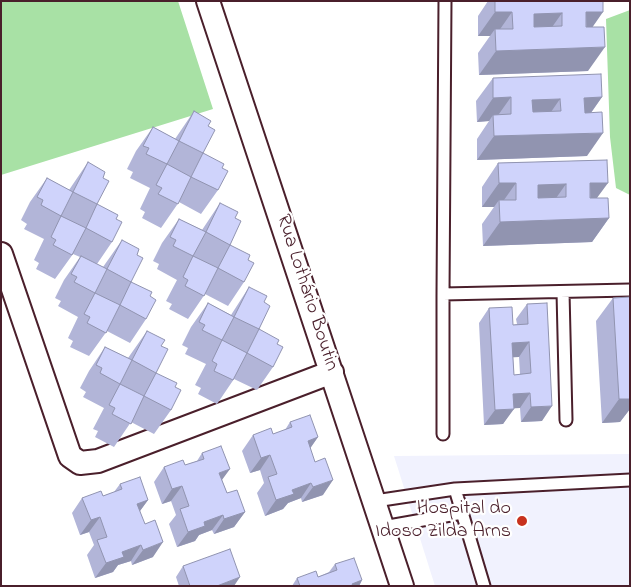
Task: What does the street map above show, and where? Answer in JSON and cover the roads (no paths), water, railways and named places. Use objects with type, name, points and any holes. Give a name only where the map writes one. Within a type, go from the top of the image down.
[{"type":"street","name":"Rua Lothário Boutin","points":[[208,1],[402,586]]},
{"type":"street","points":[[1,254],[70,456],[80,463],[98,462],[332,372]]},
{"type":"lane","points":[[442,434],[445,1]]},
{"type":"lane","points":[[443,294],[630,290]]},
{"type":"lane","points":[[563,292],[566,420]]},
{"type":"lane","points":[[375,501],[455,489],[630,480]]},
{"type":"lane","points":[[455,489],[484,586]]},
{"type":"lane","points":[[383,527],[462,513]]},
{"type":"place","name":"Hospital do Idoso Zilda Arns","points":[[522,521]]}]
